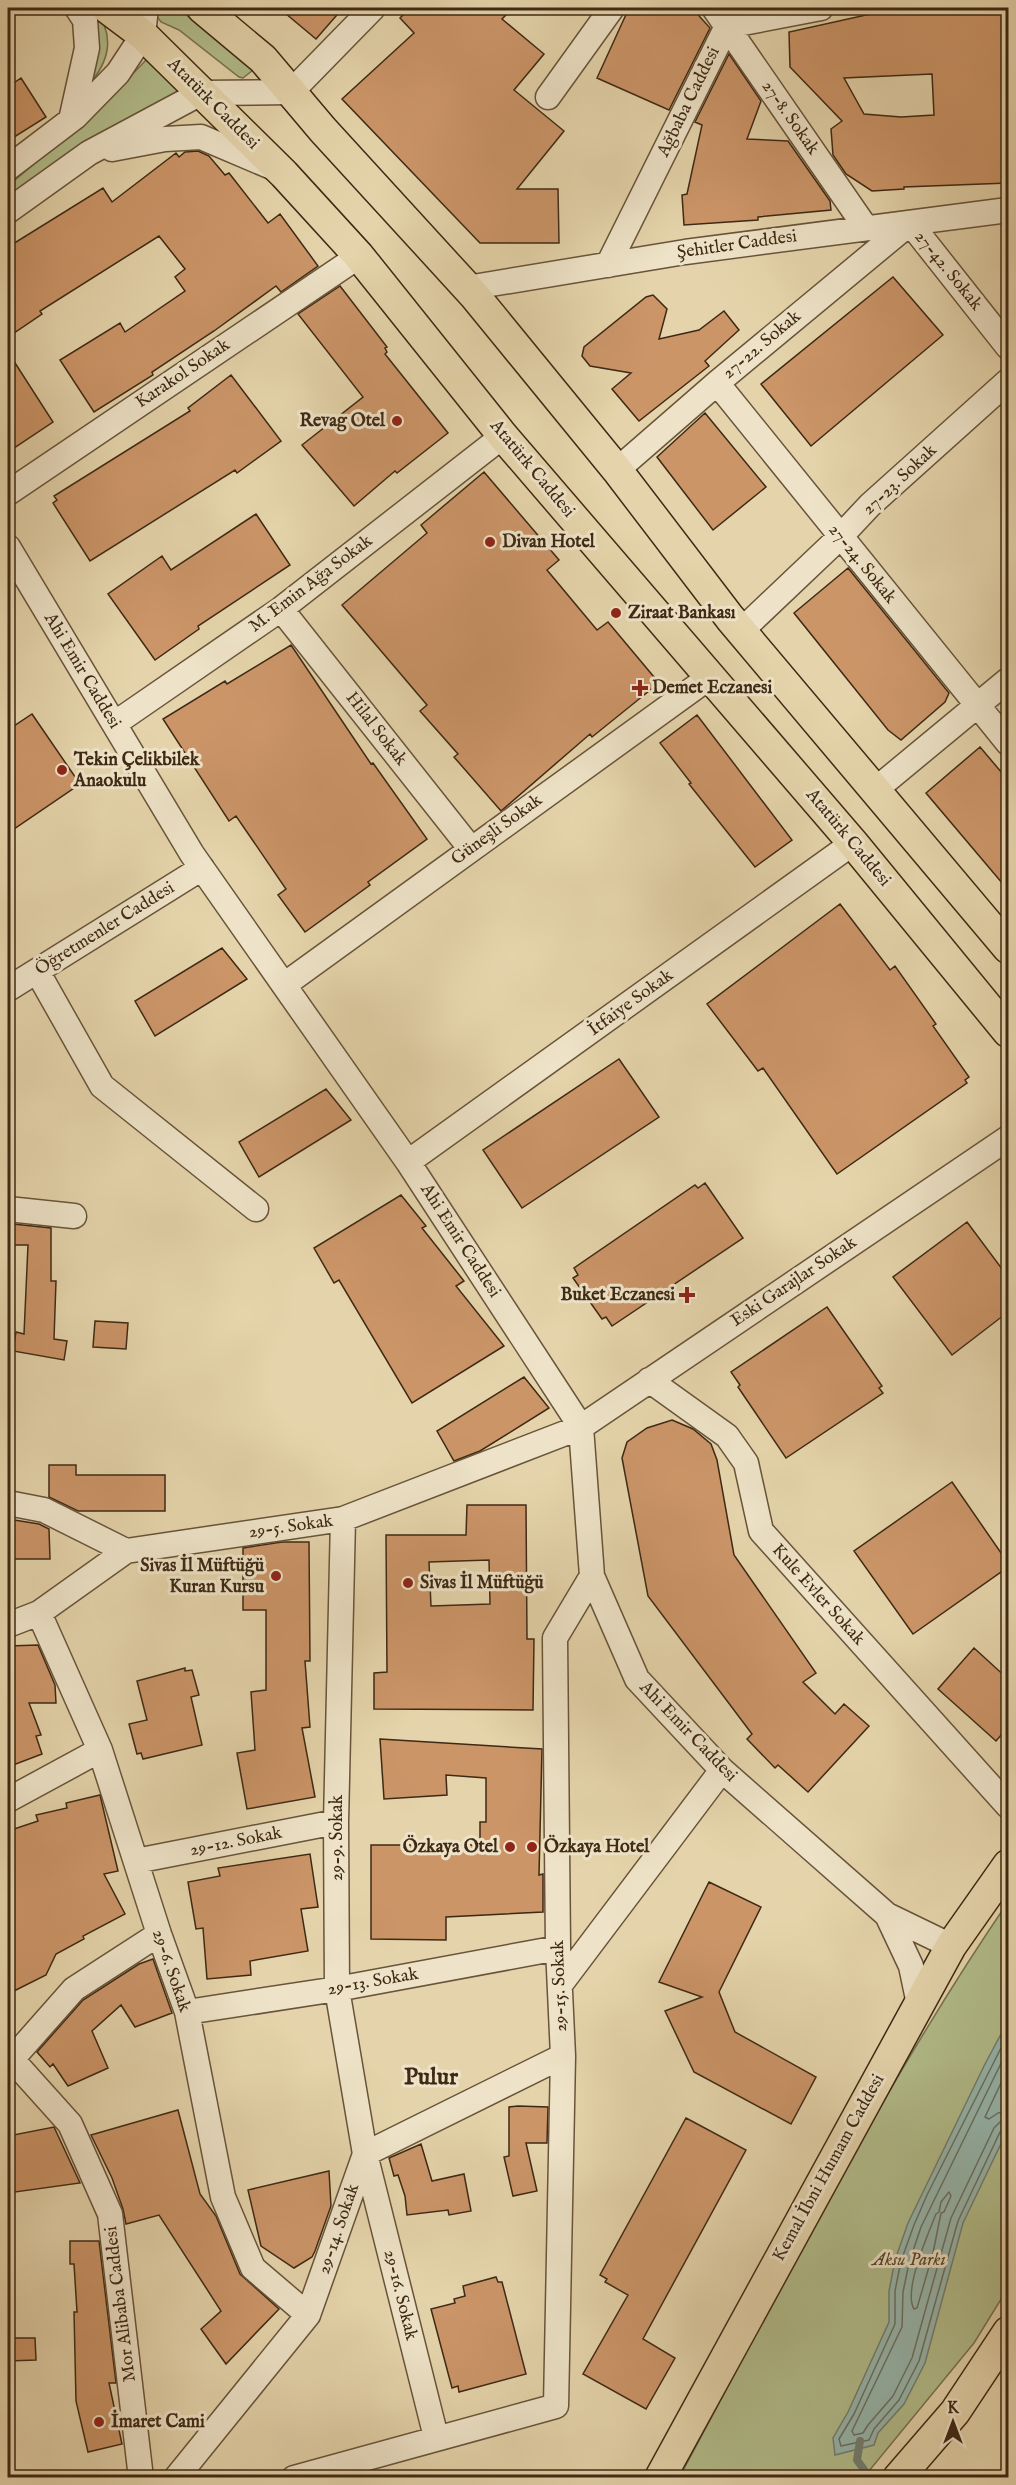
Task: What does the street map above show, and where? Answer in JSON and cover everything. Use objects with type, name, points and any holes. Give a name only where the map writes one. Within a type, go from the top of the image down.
[{"type":"main road","name":"Atatürk Caddesi","points":[[107,8],[144,21],[201,93],[281,171],[359,256],[503,436],[854,843],[1008,1032]]},
{"type":"main road","points":[[202,8],[263,59],[323,130],[467,288],[617,470],[741,631],[1008,948]]},
{"type":"main road","name":"Kemal İbni Humam Caddesi","points":[[660,2478],[951,1946],[1008,1865]]},
{"type":"main road","points":[[907,2467],[955,2412],[1008,2332]]},
{"type":"street","points":[[71,120],[87,48],[85,20],[77,8]]},
{"type":"street","points":[[8,212],[89,153],[201,93],[291,92],[373,8]]},
{"type":"street","points":[[548,97],[612,8]]},
{"type":"street","name":"Ağbaba Caddesi","points":[[608,265],[721,17],[821,8]]},
{"type":"street","name":"27-8. Sokak","points":[[721,17],[866,228]]},
{"type":"street","points":[[8,168],[71,120],[118,73],[144,21]]},
{"type":"street","points":[[89,153],[165,140],[201,137],[281,171]]},
{"type":"street","name":"Şehitler Caddesi","points":[[467,288],[608,265],[1008,210]]},
{"type":"street","name":"27-42. Sokak","points":[[910,223],[1008,347]]},
{"type":"street","name":"27-22. Sokak","points":[[617,470],[717,383],[910,223]]},
{"type":"street","name":"Karakol Sokak","points":[[8,493],[359,256]]},
{"type":"street","name":"27-23. Sokak","points":[[741,631],[840,537],[870,505],[1008,381]]},
{"type":"street","name":"27-24. Sokak","points":[[717,383],[1008,743]]},
{"type":"street","name":"M. Emin Ağa Sokak","points":[[114,724],[281,609],[503,436]]},
{"type":"street","name":"Ahi Emir Caddesi","points":[[8,547],[202,868],[408,1162],[581,1427],[592,1576],[637,1679],[722,1770],[887,1915],[951,1946]]},
{"type":"street","name":"Hilal Sokak","points":[[281,609],[471,849]]},
{"type":"street","name":"Güneşli Sokak","points":[[284,985],[711,676]]},
{"type":"street","points":[[875,790],[1008,680]]},
{"type":"street","name":"İtfaiye Sokak","points":[[408,1162],[854,843]]},
{"type":"street","name":"Öğretmenler Caddesi","points":[[8,989],[202,868]]},
{"type":"street","points":[[37,971],[102,1086],[256,1209]]},
{"type":"street","name":"Eski Garajlar Sokak","points":[[581,1427],[1008,1138]]},
{"type":"street","points":[[8,1209],[74,1216]]},
{"type":"street","name":"Kule Evler Sokak","points":[[649,1380],[727,1436],[746,1463],[760,1531],[1008,1806]]},
{"type":"street","name":"29-5. Sokak","points":[[8,1625],[39,1613],[126,1551],[343,1519],[581,1427]]},
{"type":"street","points":[[8,1503],[44,1510],[126,1551]]},
{"type":"street","name":"29-9. Sokak","points":[[343,1519],[336,1822],[337,1989],[365,2154]]},
{"type":"street","name":"29-15. Sokak","points":[[436,2437],[556,2406],[563,2056],[558,1948],[555,1638],[592,1576]]},
{"type":"street","name":"29-6. Sokak","points":[[39,1613],[100,1750],[186,2012],[224,2197],[253,2268],[308,2315]]},
{"type":"street","points":[[8,1800],[100,1750]]},
{"type":"street","points":[[560,1985],[722,1770]]},
{"type":"street","name":"29-12. Sokak","points":[[136,1861],[336,1822]]},
{"type":"street","name":"Ahi Emir Caddesi","points":[[887,1915],[911,1966],[919,2004]]},
{"type":"street","points":[[10,2056],[74,1989],[159,1934]]},
{"type":"street","name":"29-13. Sokak","points":[[186,2012],[337,1989],[558,1948]]},
{"type":"street","name":"Mor Alibaba Caddesi","points":[[10,2056],[70,2124],[110,2214],[141,2478]]},
{"type":"street","points":[[365,2154],[563,2056]]},
{"type":"street","name":"29-14. Sokak","points":[[176,2478],[308,2315],[365,2154]]},
{"type":"street","name":"29-16. Sokak","points":[[365,2154],[436,2437]]},
{"type":"street","points":[[294,2478],[436,2437]]},
{"type":"green space","points":[[88,8],[94,8],[100,17],[105,27],[108,45],[103,64],[91,82]]},
{"type":"green space","points":[[157,8],[178,8],[253,70],[243,78],[239,77],[179,30],[161,22],[155,14]]},
{"type":"green space","points":[[146,60],[186,91],[8,199],[8,186],[99,109]]},
{"type":"green space","name":"Aksu Parkı","points":[[1008,1902],[1008,2288],[974,2343],[864,2477],[679,2478],[796,2258],[877,2113],[962,1971]]},
{"type":"water","points":[[1008,2021],[1008,2129],[963,2223],[925,2363],[904,2404],[878,2433],[874,2445],[835,2455],[833,2438],[848,2412],[889,2322],[889,2291],[895,2260],[908,2223]]},
{"type":"building","points":[[279,8],[343,8],[316,39]]},
{"type":"building","points":[[410,8],[513,8],[502,19],[544,54],[514,90],[564,131],[517,189],[558,189],[559,243],[480,243],[342,99],[414,33],[400,18]]},
{"type":"building","points":[[629,8],[692,8],[710,28],[669,110],[597,78]]},
{"type":"building","points":[[889,8],[1002,8],[1008,112],[1008,183],[904,187],[904,189],[872,191],[846,174],[833,155],[831,129],[842,121],[790,67],[789,32]],"holes":[[[932,74],[934,115],[901,117],[864,114],[844,78]]]},
{"type":"building","points":[[729,54],[761,101],[747,139],[788,141],[830,201],[831,210],[758,217],[758,220],[684,225],[682,195],[687,194],[702,125],[695,122]]},
{"type":"building","points":[[21,78],[46,117],[8,141],[8,87]]},
{"type":"building","points":[[198,151],[209,156],[225,175],[229,173],[268,223],[280,214],[318,266],[281,292],[276,286],[152,372],[153,375],[94,412],[60,360],[120,323],[125,332],[185,291],[175,277],[185,269],[159,236],[40,311],[42,314],[8,337],[8,247],[103,188],[112,202],[176,153],[179,157],[185,152]]},
{"type":"building","points":[[893,277],[943,335],[811,446],[761,384]]},
{"type":"building","points":[[340,286],[387,347],[385,354],[448,433],[397,473],[395,471],[354,506],[302,445],[363,397],[298,314]]},
{"type":"building","points":[[653,295],[667,309],[659,339],[699,330],[724,311],[739,330],[705,361],[709,366],[639,421],[612,389],[631,373],[590,366],[582,356],[584,347],[646,297]]},
{"type":"building","points":[[8,352],[53,422],[8,452]]},
{"type":"building","points":[[231,375],[281,441],[237,473],[235,470],[90,561],[53,503],[57,500],[54,496],[190,411],[188,408]]},
{"type":"building","points":[[705,413],[766,487],[713,530],[657,457]]},
{"type":"building","points":[[484,472],[559,560],[547,570],[597,630],[608,622],[659,683],[592,737],[590,734],[501,811],[454,757],[458,754],[420,711],[427,705],[342,605],[427,533],[421,525]]},
{"type":"building","points":[[256,514],[290,565],[198,626],[199,629],[155,660],[108,594],[162,556],[171,570]]},
{"type":"building","points":[[848,568],[949,693],[945,702],[901,740],[888,730],[794,613]]},
{"type":"building","points":[[291,645],[371,764],[373,763],[427,839],[368,882],[370,885],[305,932],[278,895],[286,889],[236,816],[229,821],[163,719],[225,681],[227,684]]},
{"type":"building","name":"Tekin Çelikbilek Anaokulu","points":[[32,714],[80,784],[8,833],[8,730]]},
{"type":"building","points":[[697,715],[792,840],[755,867],[689,784],[691,783],[660,743]]},
{"type":"building","points":[[980,747],[1008,780],[1008,890],[926,793]]},
{"type":"building","points":[[840,904],[890,970],[895,966],[936,1024],[933,1026],[969,1077],[965,1080],[967,1083],[837,1174],[763,1068],[758,1071],[707,1004]]},
{"type":"building","points":[[222,948],[247,979],[155,1036],[135,1001]]},
{"type":"building","points":[[619,1059],[659,1117],[522,1208],[483,1150]]},
{"type":"building","points":[[326,1089],[351,1120],[259,1177],[239,1142]]},
{"type":"building","points":[[705,1183],[743,1238],[612,1326],[606,1317],[602,1319],[573,1278],[578,1275],[574,1268],[695,1185],[698,1188]]},
{"type":"building","points":[[401,1195],[426,1226],[422,1228],[464,1281],[456,1286],[504,1346],[412,1403],[339,1280],[334,1283],[314,1248]]},
{"type":"building","points":[[967,1222],[1008,1277],[1008,1312],[952,1355],[893,1277]]},
{"type":"building","points":[[13,1224],[51,1228],[51,1281],[56,1281],[54,1339],[67,1341],[64,1360],[13,1351],[16,1332],[24,1334],[28,1245],[13,1245]]},
{"type":"building","points":[[827,1307],[882,1386],[879,1388],[883,1393],[786,1458],[738,1387],[740,1385],[731,1372]]},
{"type":"building","points":[[95,1321],[128,1323],[126,1349],[93,1347]]},
{"type":"building","points":[[524,1377],[549,1408],[480,1451],[454,1461],[437,1431]]},
{"type":"building","points":[[672,1420],[693,1429],[711,1444],[717,1460],[734,1555],[816,1673],[803,1682],[835,1714],[844,1704],[869,1726],[808,1792],[778,1765],[775,1768],[747,1739],[752,1734],[648,1596],[622,1458],[627,1442],[647,1428]]},
{"type":"building","points":[[49,1465],[76,1465],[76,1475],[165,1475],[165,1511],[78,1511],[49,1497]]},
{"type":"building","points":[[952,1482],[1008,1563],[1008,1567],[913,1634],[854,1551]]},
{"type":"building","points":[[467,1505],[526,1505],[527,1639],[534,1639],[533,1710],[374,1709],[374,1673],[387,1672],[386,1535],[466,1535]],"holes":[[[489,1560],[490,1604],[431,1606],[429,1562]]]},
{"type":"building","points":[[8,1519],[39,1524],[49,1529],[50,1559],[8,1559]]},
{"type":"building","points":[[282,1542],[309,1542],[310,1661],[305,1661],[310,1727],[302,1728],[315,1797],[247,1809],[237,1753],[255,1750],[251,1692],[266,1690],[266,1610],[243,1610],[243,1548]]},
{"type":"building","points":[[38,1645],[55,1685],[56,1703],[29,1703],[41,1735],[36,1736],[42,1754],[8,1767],[8,1646]]},
{"type":"building","points":[[974,1648],[1008,1679],[1008,1727],[996,1741],[938,1689]]},
{"type":"building","points":[[185,1668],[185,1671],[192,1670],[199,1695],[191,1697],[202,1745],[143,1759],[141,1753],[137,1754],[129,1724],[147,1720],[137,1681]]},
{"type":"building","points":[[380,1739],[542,1749],[539,1875],[543,1874],[543,1912],[446,1917],[446,1940],[371,1939],[371,1845],[480,1845],[480,1822],[486,1822],[486,1778],[446,1775],[447,1795],[384,1799]]},
{"type":"building","points":[[100,1795],[118,1871],[104,1874],[125,1914],[83,1936],[84,1939],[56,1954],[46,1975],[8,1994],[8,1831],[38,1821],[36,1815],[67,1808],[66,1803]]},
{"type":"building","points":[[310,1854],[318,1907],[301,1909],[308,1951],[250,1961],[251,1975],[207,1979],[203,1928],[196,1929],[188,1882],[220,1876],[218,1868]]},
{"type":"building","points":[[709,1882],[761,1907],[719,1992],[735,2032],[816,2077],[791,2124],[694,2072],[665,2011],[702,1997],[659,1982]]},
{"type":"building","points":[[153,1959],[172,2013],[135,2027],[121,2005],[92,2031],[108,2068],[68,2086],[53,2064],[50,2067],[37,2052],[83,2000],[139,1964]]},
{"type":"building","points":[[509,2107],[548,2107],[547,2143],[526,2143],[537,2191],[513,2196],[504,2157],[509,2156]]},
{"type":"building","points":[[178,2110],[200,2194],[216,2216],[240,2274],[279,2309],[226,2364],[201,2329],[221,2311],[159,2215],[126,2224],[112,2178],[91,2135]]},
{"type":"building","points":[[686,2118],[746,2150],[643,2339],[675,2358],[646,2409],[583,2374],[628,2295],[605,2282],[607,2279],[600,2275]]},
{"type":"building","points":[[54,2127],[80,2183],[8,2193],[8,2136]]},
{"type":"building","points":[[421,2144],[432,2181],[464,2174],[471,2211],[449,2215],[448,2210],[407,2215],[405,2196],[398,2175],[394,2176],[389,2158]]},
{"type":"building","points":[[329,2171],[331,2206],[315,2251],[312,2257],[294,2268],[261,2246],[248,2190]]},
{"type":"building","points":[[70,2241],[99,2241],[116,2383],[109,2383],[122,2444],[88,2452],[76,2401],[74,2312],[77,2312],[74,2264],[70,2264]]},
{"type":"building","points":[[496,2277],[498,2282],[502,2282],[526,2374],[459,2392],[458,2386],[452,2388],[431,2309],[455,2303],[454,2299],[465,2296],[463,2286]]},
{"type":"building","points":[[8,2338],[35,2338],[36,2360],[8,2361]]},
{"type":"waterway","points":[[860,2441],[857,2460],[870,2478]]},
{"type":"place","name":"Revag Otel","points":[[397,421]]},
{"type":"place","name":"Divan Hotel","points":[[490,542]]},
{"type":"place","name":"Ziraat Bankası","points":[[616,613]]},
{"type":"place","name":"Demet Eczanesi","points":[[640,688]]},
{"type":"place","name":"Tekin Çelikbilek Anaokulu","points":[[62,770]]},
{"type":"place","name":"Buket Eczanesi","points":[[687,1295]]},
{"type":"place","name":"Sivas İl Müftüğü Kuran Kursu","points":[[276,1576]]},
{"type":"place","name":"Sivas İl Müftüğü","points":[[408,1583]]},
{"type":"place","name":"Özkaya Otel","points":[[510,1847]]},
{"type":"place","name":"Özkaya Hotel","points":[[532,1847]]},
{"type":"place","name":"İmaret Cami","points":[[99,2422]]},
{"type":"district","name":"Pulur","points":[[431,2077]]}]
